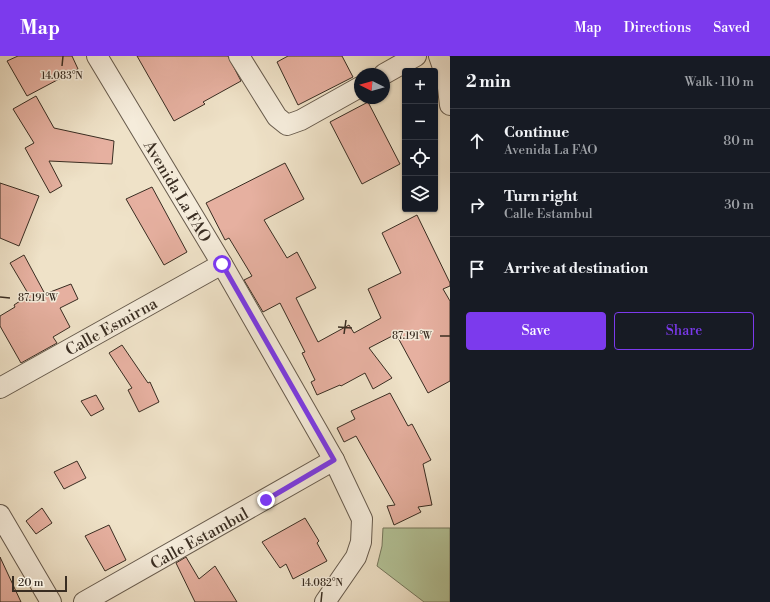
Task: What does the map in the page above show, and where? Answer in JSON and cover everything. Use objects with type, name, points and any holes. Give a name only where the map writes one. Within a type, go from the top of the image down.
[{"type":"street","name":"Avenida La FAO","points":[[97,56],[222,264],[334,460],[362,519],[361,542],[356,556],[325,602]]},
{"type":"street","points":[[239,56],[277,117],[287,124],[300,120],[354,90]]},
{"type":"street","points":[[390,71],[416,56]]},
{"type":"street","points":[[439,56],[447,79],[450,105]]},
{"type":"street","name":"Calle Esmirna","points":[[0,388],[222,264]]},
{"type":"street","name":"Calle Estambul","points":[[84,602],[334,460]]},
{"type":"street","points":[[0,515],[51,602]]},
{"type":"green space","points":[[383,528],[450,528],[450,602],[424,602],[377,566],[382,546]]},
{"type":"building","points":[[18,56],[72,56],[78,69],[27,96],[7,61]]},
{"type":"building","points":[[137,56],[228,56],[241,81],[203,102],[205,104],[174,121]]},
{"type":"building","points":[[288,56],[342,56],[353,77],[298,105],[277,62]]},
{"type":"building","points":[[36,96],[54,128],[114,141],[112,164],[49,161],[62,186],[50,193],[25,148],[34,143],[13,109]]},
{"type":"building","points":[[364,104],[369,104],[400,164],[362,184],[330,122]]},
{"type":"building","points":[[285,163],[304,199],[264,220],[287,258],[297,252],[316,288],[296,298],[318,342],[349,325],[354,333],[381,318],[368,289],[401,273],[382,233],[417,215],[450,283],[450,286],[443,289],[450,301],[450,381],[428,393],[396,334],[369,348],[392,378],[373,389],[365,373],[341,386],[340,385],[317,395],[311,382],[315,380],[302,353],[305,352],[280,303],[263,312],[244,280],[252,276],[229,238],[225,240],[206,203]]},
{"type":"building","points":[[0,183],[39,196],[19,246],[0,238]]},
{"type":"building","points":[[152,187],[187,252],[164,265],[126,199]]},
{"type":"building","points":[[24,255],[45,294],[71,284],[78,299],[60,308],[70,327],[53,337],[57,343],[21,363],[0,326],[0,316],[15,307],[14,305],[29,295],[10,263]]},
{"type":"building","points":[[122,345],[148,383],[150,382],[159,402],[139,412],[128,390],[132,388],[109,353]]},
{"type":"building","points":[[390,393],[408,426],[412,424],[431,460],[423,464],[432,505],[418,507],[421,512],[394,525],[387,506],[395,505],[356,436],[344,442],[337,428],[355,419],[351,411]]},
{"type":"building","points":[[96,395],[104,409],[91,416],[81,401]]},
{"type":"building","points":[[77,461],[86,478],[64,489],[54,472]]},
{"type":"building","points":[[42,508],[52,523],[36,534],[26,521]]},
{"type":"building","points":[[305,518],[319,541],[317,543],[327,561],[293,579],[286,564],[280,568],[262,542]]},
{"type":"building","points":[[109,525],[126,560],[105,571],[85,536]]},
{"type":"building","points":[[0,557],[21,602],[0,602]]},
{"type":"building","points":[[186,557],[199,579],[215,566],[237,602],[195,602],[176,563]]},
{"type":"route","points":[[222,264],[334,460],[266,500]]}]
